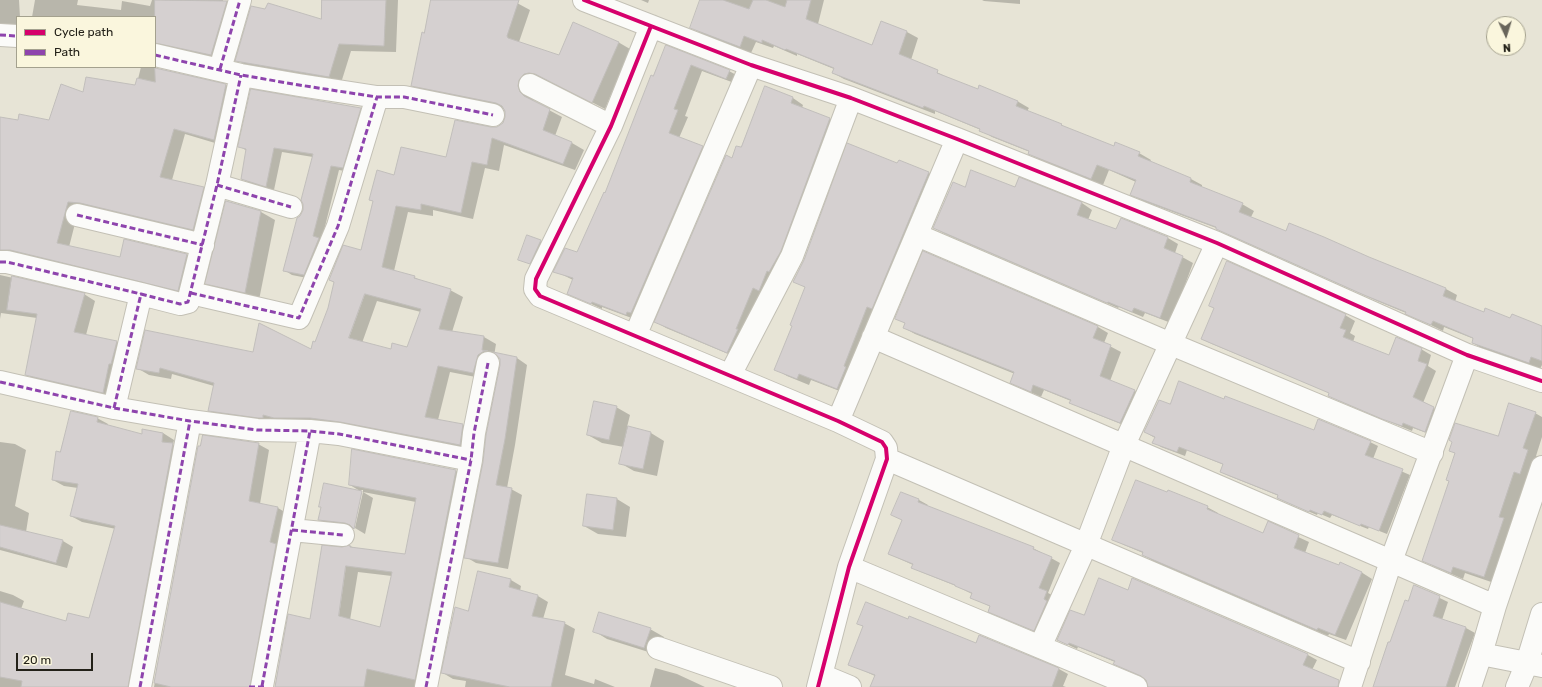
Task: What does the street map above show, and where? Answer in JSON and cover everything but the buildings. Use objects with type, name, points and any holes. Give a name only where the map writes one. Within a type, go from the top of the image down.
[{"type":"street","points":[[220,69],[240,0]]},
{"type":"street","points":[[584,0],[751,66],[851,98],[957,139],[1216,243],[1466,356],[1542,381]]},
{"type":"street","points":[[651,26],[611,126],[536,280],[535,289],[540,296],[838,421],[882,442],[886,448],[888,459],[848,567],[819,681],[850,687]]},
{"type":"street","points":[[0,35],[16,36]]},
{"type":"street","points":[[156,55],[242,75],[377,97],[404,97],[493,115]]},
{"type":"street","points":[[634,336],[751,66]]},
{"type":"street","points":[[0,262],[7,262],[180,304],[188,302],[203,245],[242,75]]},
{"type":"street","points":[[530,85],[611,126]]},
{"type":"street","points":[[191,293],[299,318],[338,226],[377,97]]},
{"type":"street","points":[[730,375],[792,256],[851,98]]},
{"type":"street","points":[[838,421],[957,139]]},
{"type":"street","points":[[217,185],[291,207]]},
{"type":"street","points":[[77,215],[203,245]]},
{"type":"street","points":[[917,234],[1171,344],[1432,453]]},
{"type":"street","points":[[1040,646],[1086,545],[1124,445],[1216,243]]},
{"type":"street","points":[[114,408],[141,294]]},
{"type":"street","points":[[873,337],[1495,606]]},
{"type":"street","points":[[1350,687],[1390,561],[1432,453],[1466,356]]},
{"type":"street","points":[[426,687],[471,460],[474,433],[488,363]]},
{"type":"street","points":[[0,382],[114,408],[190,421],[257,430],[310,431],[339,434],[471,460]]},
{"type":"street","points":[[140,687],[190,421]]},
{"type":"street","points":[[258,687],[292,530],[310,431]]},
{"type":"street","points":[[888,459],[1359,662]]},
{"type":"street","points":[[1470,687],[1495,606],[1542,467]]},
{"type":"street","points":[[292,530],[343,536]]},
{"type":"street","points":[[848,567],[1136,687]]},
{"type":"street","points":[[1517,687],[1534,664],[1542,614]]},
{"type":"street","points":[[658,648],[771,687]]},
{"type":"street","points":[[1481,654],[1534,664]]},
{"type":"marked path","points":[[220,69],[240,0]]},
{"type":"marked path","points":[[0,35],[16,36]]},
{"type":"marked path","points":[[156,55],[241,75],[377,97],[404,97],[493,115]]},
{"type":"marked path","points":[[114,408],[141,294],[180,304],[188,302],[217,185],[241,75]]},
{"type":"marked path","points":[[191,293],[299,318],[338,226],[377,97]]},
{"type":"marked path","points":[[217,185],[291,207]]},
{"type":"marked path","points":[[77,215],[203,245]]},
{"type":"marked path","points":[[0,262],[7,262],[141,294]]},
{"type":"marked path","points":[[426,687],[471,460],[474,433],[488,363]]},
{"type":"marked path","points":[[0,382],[114,408],[190,421],[257,430],[310,431],[339,434],[471,460]]},
{"type":"marked path","points":[[140,687],[190,421]]},
{"type":"marked path","points":[[262,686],[310,431]]},
{"type":"marked path","points":[[292,530],[343,535]]},
{"type":"marked path","points":[[249,687],[264,687]]},
{"type":"cycle path","points":[[584,0],[751,65],[851,98],[957,139],[1217,243],[1467,355],[1542,381]]},
{"type":"cycle path","points":[[651,26],[611,126],[536,279],[535,289],[540,296],[838,421],[882,442],[886,448],[887,459],[849,567],[818,687]]}]
